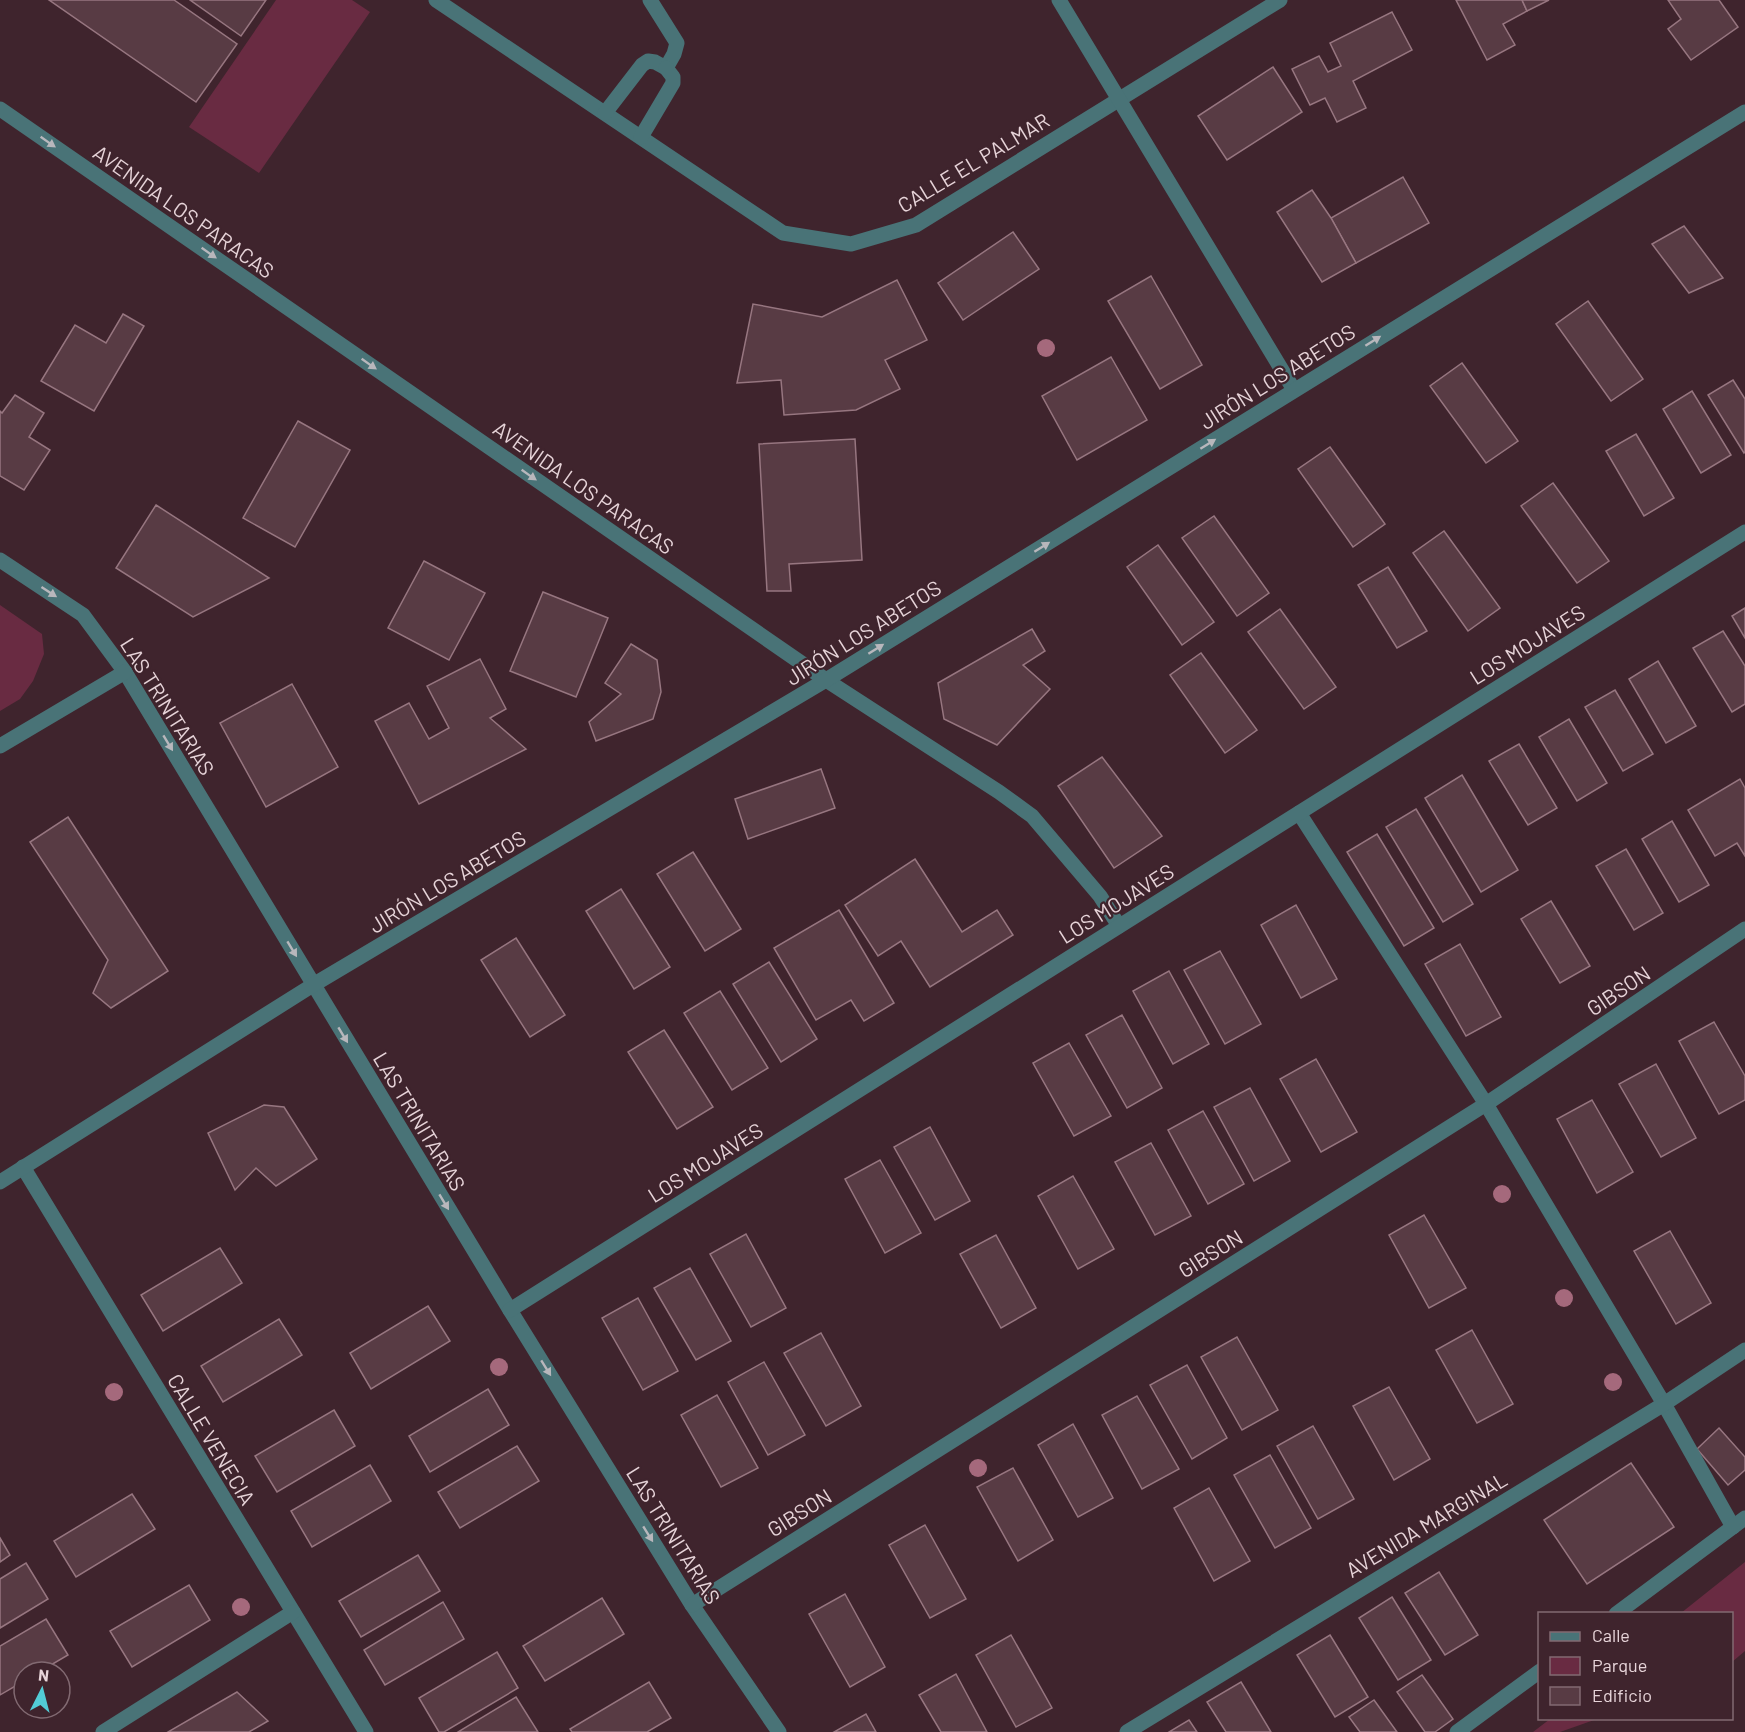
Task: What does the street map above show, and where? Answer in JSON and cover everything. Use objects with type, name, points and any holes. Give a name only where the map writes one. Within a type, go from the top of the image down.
[{"type":"street","name":"CALLE EL PALMAR","points":[[436,0],[783,232],[851,244],[916,225],[1280,0]]},
{"type":"street","points":[[650,0],[677,43],[666,68]]},
{"type":"street","points":[[1059,0],[1294,390]]},
{"type":"street","points":[[605,113],[642,65],[648,61],[666,68],[674,77],[673,83],[641,137]]},
{"type":"street","name":"AVENIDA LOS PARACAS","points":[[0,109],[826,680],[999,792],[1032,816],[1100,896],[1119,926]]},
{"type":"street","name":"JIRÓN LOS ABETOS","points":[[0,1182],[313,985],[826,680],[1745,112]]},
{"type":"street","name":"LOS MOJAVES","points":[[510,1310],[1745,531]]},
{"type":"street","name":"LAS TRINITARIAS","points":[[0,560],[83,615],[125,672],[510,1310],[692,1605],[779,1732]]},
{"type":"street","points":[[0,746],[125,672]]},
{"type":"street","points":[[1299,813],[1486,1104],[1664,1404],[1739,1522],[1619,1612]]},
{"type":"street","name":"GIBSON","points":[[692,1605],[1486,1104],[1745,929]]},
{"type":"street","name":"CALLE VENECIA","points":[[23,1167],[366,1732]]},
{"type":"street","name":"AVENIDA MARGINAL","points":[[1127,1732],[1664,1404],[1745,1350]]},
{"type":"street","points":[[103,1732],[293,1612]]},
{"type":"street","points":[[1457,1732],[1538,1672]]},
{"type":"green space","points":[[276,0],[352,0],[370,12],[259,173],[189,127]]},
{"type":"green space","points":[[0,605],[42,634],[44,654],[33,681],[20,699],[0,711]]},
{"type":"green space","points":[[1745,1562],[1745,1651],[1733,1661],[1733,1612],[1682,1612]]},
{"type":"green space","points":[[1549,1720],[1594,1720],[1560,1732],[1533,1732]]},
{"type":"building","points":[[49,0],[174,0],[237,44],[196,102]]},
{"type":"building","points":[[190,0],[266,0],[241,36]]},
{"type":"building","points":[[1456,0],[1522,0],[1527,11],[1503,24],[1515,45],[1487,60]]},
{"type":"building","points":[[1522,0],[1549,0],[1527,11]]},
{"type":"building","points":[[1668,0],[1719,0],[1738,27],[1691,60],[1668,29],[1681,19]]},
{"type":"building","points":[[1392,12],[1412,50],[1353,81],[1366,108],[1337,122],[1325,98],[1310,105],[1292,69],[1319,56],[1328,72],[1341,66],[1330,43]]},
{"type":"building","points":[[1273,67],[1302,112],[1227,160],[1198,116]]},
{"type":"building","points":[[1403,177],[1429,223],[1356,263],[1331,218]]},
{"type":"building","points":[[1312,190],[1331,218],[1356,263],[1322,282],[1277,212]]},
{"type":"building","points":[[1684,226],[1723,278],[1689,293],[1652,244]]},
{"type":"building","points":[[1013,232],[1039,269],[963,320],[938,283]]},
{"type":"building","points":[[1151,276],[1202,365],[1160,389],[1108,301]]},
{"type":"building","points":[[897,280],[927,340],[885,360],[900,389],[856,410],[784,415],[781,380],[737,383],[753,304],[822,317]]},
{"type":"building","points":[[1588,301],[1643,379],[1611,401],[1556,324]]},
{"type":"building","points":[[123,314],[144,326],[94,411],[41,381],[75,325],[106,343]]},
{"type":"building","points":[[1111,357],[1147,420],[1077,460],[1042,396]]},
{"type":"building","points":[[1462,363],[1518,441],[1486,463],[1430,386]]},
{"type":"building","points":[[1733,380],[1745,399],[1744,453],[1708,395]]},
{"type":"building","points":[[1692,391],[1731,455],[1701,473],[1663,409]]},
{"type":"building","points":[[15,395],[44,413],[29,437],[50,450],[24,490],[0,476],[0,411],[2,413]]},
{"type":"building","points":[[298,421],[350,450],[295,547],[243,518]]},
{"type":"building","points":[[1636,434],[1674,498],[1644,516],[1606,451]]},
{"type":"building","points":[[855,439],[862,560],[789,564],[791,591],[767,591],[759,444]]},
{"type":"building","points":[[1330,447],[1385,524],[1353,547],[1298,469]]},
{"type":"building","points":[[1553,483],[1609,561],[1577,583],[1521,506]]},
{"type":"building","points":[[156,505],[269,578],[193,617],[116,568]]},
{"type":"building","points":[[1214,516],[1269,593],[1237,616],[1182,538]]},
{"type":"building","points":[[1444,531],[1500,608],[1468,631],[1413,553]]},
{"type":"building","points":[[1158,545],[1214,622],[1182,645],[1127,567]]},
{"type":"building","points":[[424,561],[485,593],[449,660],[388,628]]},
{"type":"building","points":[[1388,567],[1427,631],[1397,648],[1358,585]]},
{"type":"building","points":[[543,592],[608,618],[576,697],[510,671]]},
{"type":"building","points":[[1745,608],[1745,638],[1732,616]]},
{"type":"building","points":[[1280,609],[1336,687],[1304,709],[1248,632]]},
{"type":"building","points":[[1032,629],[1045,651],[1023,665],[1050,689],[997,745],[944,719],[938,683]]},
{"type":"building","points":[[1723,631],[1745,666],[1745,704],[1732,712],[1693,648]]},
{"type":"building","points":[[631,644],[657,660],[661,692],[653,719],[596,741],[589,722],[621,694],[605,683]]},
{"type":"building","points":[[1201,653],[1257,730],[1225,753],[1170,675]]},
{"type":"building","points":[[480,659],[506,709],[490,718],[526,749],[419,804],[375,721],[409,703],[429,739],[449,728],[427,686]]},
{"type":"building","points":[[1658,661],[1696,726],[1666,743],[1629,679]]},
{"type":"building","points":[[292,684],[338,767],[266,807],[220,723]]},
{"type":"building","points":[[1615,690],[1653,754],[1623,771],[1585,707]]},
{"type":"building","points":[[1569,719],[1607,783],[1577,801],[1539,737]]},
{"type":"building","points":[[1519,744],[1557,808],[1528,825],[1489,761]]},
{"type":"building","points":[[1102,757],[1162,836],[1114,868],[1058,786]]},
{"type":"building","points":[[821,769],[835,808],[748,839],[735,799]]},
{"type":"building","points":[[1462,775],[1518,870],[1481,892],[1425,798]]},
{"type":"building","points":[[1740,779],[1745,788],[1745,856],[1737,843],[1715,856],[1688,810]]},
{"type":"building","points":[[1416,809],[1473,904],[1443,922],[1386,827]]},
{"type":"building","points":[[68,817],[168,971],[111,1008],[93,993],[108,960],[30,842]]},
{"type":"building","points":[[1672,821],[1709,885],[1679,902],[1642,839]]},
{"type":"building","points":[[1377,834],[1434,928],[1404,946],[1347,852]]},
{"type":"building","points":[[1626,849],[1663,913],[1634,930],[1596,866]]},
{"type":"building","points":[[693,852],[741,929],[705,951],[657,874]]},
{"type":"building","points":[[915,859],[962,932],[997,910],[1013,935],[930,987],[901,941],[878,956],[845,905]]},
{"type":"building","points":[[621,889],[670,967],[634,989],[586,911]]},
{"type":"building","points":[[1551,901],[1590,966],[1560,983],[1521,919]]},
{"type":"building","points":[[1296,905],[1337,979],[1301,998],[1261,925]]},
{"type":"building","points":[[839,910],[894,1003],[864,1021],[851,1000],[816,1020],[774,948]]},
{"type":"building","points":[[516,938],[565,1015],[530,1037],[481,960]]},
{"type":"building","points":[[1460,944],[1501,1017],[1466,1036],[1425,964]]},
{"type":"building","points":[[1220,951],[1261,1024],[1225,1044],[1184,970]]},
{"type":"building","points":[[769,962],[817,1039],[781,1062],[733,984]]},
{"type":"building","points":[[1169,971],[1209,1044],[1173,1064],[1133,991]]},
{"type":"building","points":[[720,991],[768,1068],[732,1090],[684,1013]]},
{"type":"building","points":[[1122,1015],[1162,1088],[1127,1108],[1086,1035]]},
{"type":"building","points":[[1714,1022],[1745,1076],[1745,1100],[1719,1114],[1679,1041]]},
{"type":"building","points":[[664,1030],[713,1107],[677,1129],[628,1052]]},
{"type":"building","points":[[1069,1043],[1111,1116],[1074,1136],[1033,1063]]},
{"type":"building","points":[[1316,1059],[1357,1132],[1321,1152],[1280,1079]]},
{"type":"building","points":[[1656,1064],[1696,1138],[1661,1157],[1619,1084]]},
{"type":"building","points":[[1250,1088],[1290,1161],[1254,1181],[1214,1107]]},
{"type":"building","points":[[1592,1100],[1633,1172],[1597,1193],[1557,1119]]},
{"type":"building","points":[[264,1105],[284,1107],[317,1159],[276,1186],[256,1168],[235,1190],[208,1133]]},
{"type":"building","points":[[1203,1111],[1244,1184],[1208,1204],[1168,1130]]},
{"type":"building","points":[[930,1127],[970,1201],[935,1220],[894,1147]]},
{"type":"building","points":[[1151,1143],[1191,1216],[1155,1235],[1115,1162]]},
{"type":"building","points":[[880,1160],[921,1233],[885,1253],[845,1179]]},
{"type":"building","points":[[1073,1176],[1114,1249],[1078,1269],[1038,1196]]},
{"type":"building","points":[[1424,1215],[1466,1288],[1429,1308],[1389,1235]]},
{"type":"building","points":[[1670,1231],[1711,1303],[1676,1324],[1634,1251]]},
{"type":"building","points":[[746,1234],[786,1308],[751,1327],[710,1254]]},
{"type":"building","points":[[996,1235],[1036,1308],[1001,1328],[960,1254]]},
{"type":"building","points":[[220,1248],[242,1283],[163,1331],[141,1295]]},
{"type":"building","points":[[690,1268],[731,1341],[696,1360],[654,1288]]},
{"type":"building","points":[[638,1298],[678,1371],[643,1390],[602,1318]]},
{"type":"building","points":[[428,1306],[450,1341],[371,1389],[350,1353]]},
{"type":"building","points":[[279,1319],[302,1355],[223,1402],[201,1366]]},
{"type":"building","points":[[1472,1330],[1513,1404],[1477,1423],[1436,1350]]},
{"type":"building","points":[[821,1333],[861,1406],[826,1426],[784,1353]]},
{"type":"building","points":[[1237,1337],[1278,1410],[1242,1430],[1201,1357]]},
{"type":"building","points":[[764,1362],[805,1435],[768,1455],[728,1382]]},
{"type":"building","points":[[1187,1365],[1227,1438],[1192,1459],[1150,1385]]},
{"type":"building","points":[[1389,1387],[1430,1459],[1394,1480],[1353,1406]]},
{"type":"building","points":[[488,1389],[509,1425],[430,1472],[409,1436]]},
{"type":"building","points":[[717,1395],[758,1468],[721,1487],[681,1415]]},
{"type":"building","points":[[1137,1396],[1179,1469],[1142,1489],[1102,1415]]},
{"type":"building","points":[[334,1410],[355,1446],[277,1492],[255,1456]]},
{"type":"building","points":[[1073,1424],[1113,1498],[1078,1517],[1038,1445]]},
{"type":"building","points":[[1313,1426],[1354,1499],[1318,1519],[1277,1446]]},
{"type":"building","points":[[1719,1428],[1745,1457],[1745,1470],[1728,1485],[1697,1449]]},
{"type":"building","points":[[517,1446],[539,1481],[460,1528],[438,1492]]},
{"type":"building","points":[[1270,1455],[1311,1528],[1275,1548],[1234,1475]]},
{"type":"building","points":[[1631,1463],[1674,1527],[1587,1584],[1544,1520]]},
{"type":"building","points":[[370,1465],[391,1501],[312,1547],[291,1511]]},
{"type":"building","points":[[1013,1468],[1053,1540],[1018,1561],[977,1487]]},
{"type":"building","points":[[1209,1488],[1250,1561],[1214,1581],[1174,1508]]},
{"type":"building","points":[[132,1494],[155,1529],[76,1577],[54,1541]]},
{"type":"building","points":[[925,1525],[966,1599],[930,1618],[889,1545]]},
{"type":"building","points":[[0,1538],[10,1555],[0,1562]]},
{"type":"building","points":[[418,1555],[440,1591],[361,1637],[339,1601]]},
{"type":"building","points":[[26,1563],[48,1599],[0,1628],[0,1579]]},
{"type":"building","points":[[1439,1572],[1478,1635],[1445,1655],[1405,1593]]},
{"type":"building","points":[[189,1585],[210,1620],[132,1667],[110,1631]]},
{"type":"building","points":[[845,1594],[885,1667],[850,1687],[809,1614]]},
{"type":"building","points":[[1392,1597],[1431,1660],[1398,1680],[1359,1618]]},
{"type":"building","points":[[602,1598],[624,1634],[545,1681],[523,1646]]},
{"type":"building","points":[[443,1602],[464,1639],[385,1685],[364,1650]]},
{"type":"building","points":[[46,1619],[68,1655],[59,1660],[12,1660],[12,1688],[0,1695],[0,1646]]},
{"type":"building","points":[[1011,1635],[1052,1708],[1016,1727],[976,1655]]},
{"type":"building","points":[[1330,1635],[1368,1697],[1335,1717],[1297,1655]]},
{"type":"building","points":[[497,1652],[518,1688],[444,1732],[439,1732],[419,1698]]},
{"type":"building","points":[[956,1674],[987,1732],[941,1732],[919,1695]]},
{"type":"building","points":[[1422,1675],[1453,1719],[1435,1732],[1425,1732],[1397,1692]]},
{"type":"building","points":[[649,1682],[671,1718],[647,1732],[572,1732],[570,1729]]},
{"type":"building","points":[[1241,1682],[1271,1732],[1226,1732],[1207,1702]]},
{"type":"building","points":[[237,1692],[268,1721],[249,1732],[168,1732]]},
{"type":"building","points":[[516,1697],[538,1732],[458,1732]]},
{"type":"building","points":[[1374,1700],[1397,1732],[1360,1732],[1349,1717]]},
{"type":"building","points":[[866,1714],[876,1732],[834,1732]]},
{"type":"building","points":[[1189,1720],[1197,1732],[1169,1732]]}]
